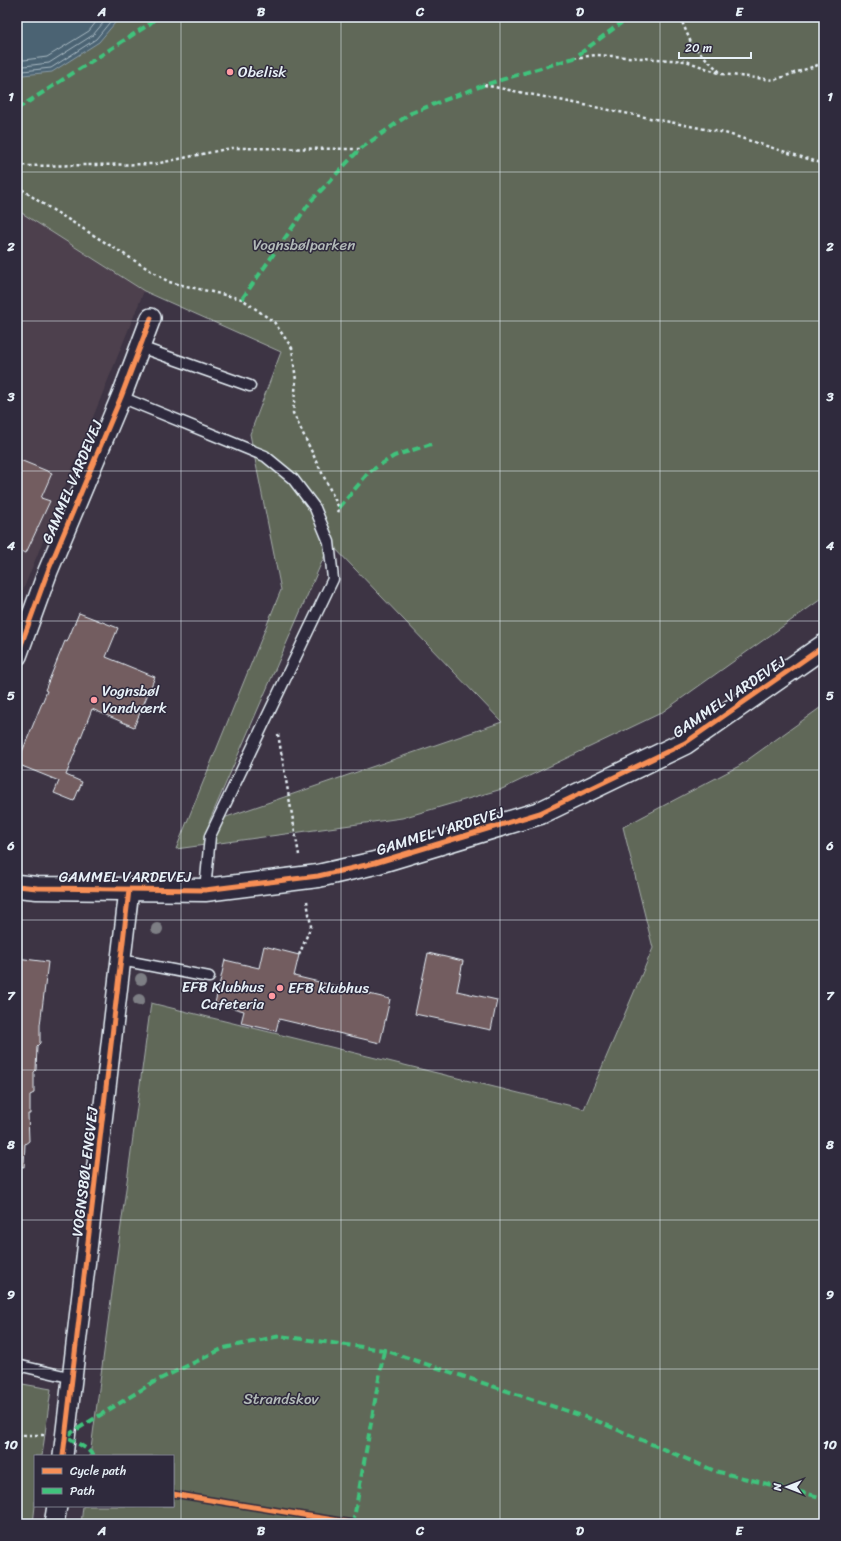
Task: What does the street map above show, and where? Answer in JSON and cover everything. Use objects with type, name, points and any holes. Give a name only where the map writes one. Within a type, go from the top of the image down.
[{"type":"street","name":"GAMMEL VARDEVEJ","points":[[17,656],[48,571],[121,397],[151,318]]},
{"type":"street","name":"GAMMEL VARDEVEJ","points":[[17,886],[37,888],[130,890],[205,890],[318,876],[375,863],[540,813],[685,743],[824,646]]},
{"type":"street","name":"VOGNSBØL ENGVEJ","points":[[63,1455],[130,890]]},
{"type":"street","points":[[54,1524],[57,1507]]},
{"type":"lane","points":[[140,346],[250,386]]},
{"type":"lane","points":[[121,397],[265,456],[294,479],[315,508],[329,542],[333,579],[210,836],[205,890]]},
{"type":"lane","points":[[122,960],[209,976]]},
{"type":"lane","points":[[17,1365],[73,1378]]},
{"type":"path","points":[[680,17],[692,45],[722,74]]},
{"type":"path","points":[[574,58],[596,55],[686,61],[722,74],[774,80],[824,63]]},
{"type":"path","points":[[484,85],[725,133],[824,164]]},
{"type":"path","points":[[17,163],[26,166],[155,164],[231,148],[360,149]]},
{"type":"path","points":[[17,186],[40,202],[169,282],[242,299],[274,322],[292,348],[296,381],[293,413],[339,508],[338,516]]},
{"type":"path","points":[[273,704],[311,926],[299,955]]},
{"type":"path","points":[[17,1435],[66,1436]]},
{"type":"shaded area","points":[[17,210],[144,291],[17,605]]},
{"type":"green space","name":"Vognsbølparken","points":[[17,17],[824,17],[824,597],[661,713],[502,789],[402,818],[176,849],[281,590],[250,434],[281,352],[144,291],[17,210]],"holes":[[[330,543],[502,722],[209,823]]]},
{"type":"green space","name":"Strandskov","points":[[824,705],[824,1524],[81,1524],[83,1507],[174,1507],[174,1455],[90,1455],[151,1003],[584,1109],[653,948],[623,827],[739,766]]},
{"type":"green space","points":[[17,1383],[51,1389],[42,1455],[34,1455],[35,1507],[33,1524],[17,1524]]},
{"type":"water","points":[[17,17],[120,17],[99,42],[52,72],[23,75],[17,73]]},
{"type":"building","points":[[20,460],[52,473],[41,498],[50,501],[26,553],[17,550],[17,468]]},
{"type":"building","name":"Vognsbøl Vandværk","points":[[79,613],[118,628],[106,657],[155,677],[134,727],[92,709],[66,775],[82,782],[74,801],[54,793],[59,781],[17,764],[47,691],[45,690],[65,641],[67,642]]},
{"type":"building","name":"EFB klubhus","points":[[264,946],[299,955],[294,976],[390,999],[380,1043],[279,1019],[276,1031],[241,1023],[244,1011],[215,1003],[225,960],[259,968]]},
{"type":"building","points":[[428,953],[463,961],[457,991],[497,1000],[491,1030],[415,1014]]},
{"type":"building","points":[[17,958],[48,962],[40,1025],[40,1043],[37,1046],[36,1070],[34,1072],[34,1093],[30,1095],[30,1114],[28,1114],[29,1141],[25,1144],[24,1167],[17,1166]]},
{"type":"marked path","points":[[17,109],[148,25],[157,17]]},
{"type":"marked path","points":[[242,299],[311,201],[360,149],[411,113],[484,85],[574,58],[627,17]]},
{"type":"marked path","points":[[339,508],[369,472],[394,456],[431,444]]},
{"type":"marked path","points":[[93,1455],[87,1449],[66,1436],[154,1382],[224,1348],[280,1336],[384,1350],[597,1421],[715,1471],[824,1498]]},
{"type":"marked path","points":[[353,1524],[384,1350]]},
{"type":"cycle path","points":[[17,656],[48,571],[121,397],[151,318]]},
{"type":"cycle path","points":[[17,886],[37,888],[205,890],[318,876],[375,863],[540,813],[685,743],[824,646]]},
{"type":"cycle path","points":[[63,1455],[129,890]]},
{"type":"cycle path","points":[[174,1494],[359,1524]]},
{"type":"place","name":"Obelisk","points":[[230,72]]},
{"type":"place","name":"Vognsbøl Vandværk","points":[[94,700]]},
{"type":"place","name":"EFB klubhus","points":[[280,988]]},
{"type":"place","name":"EFB Klubhus Cafeteria","points":[[272,996]]}]
